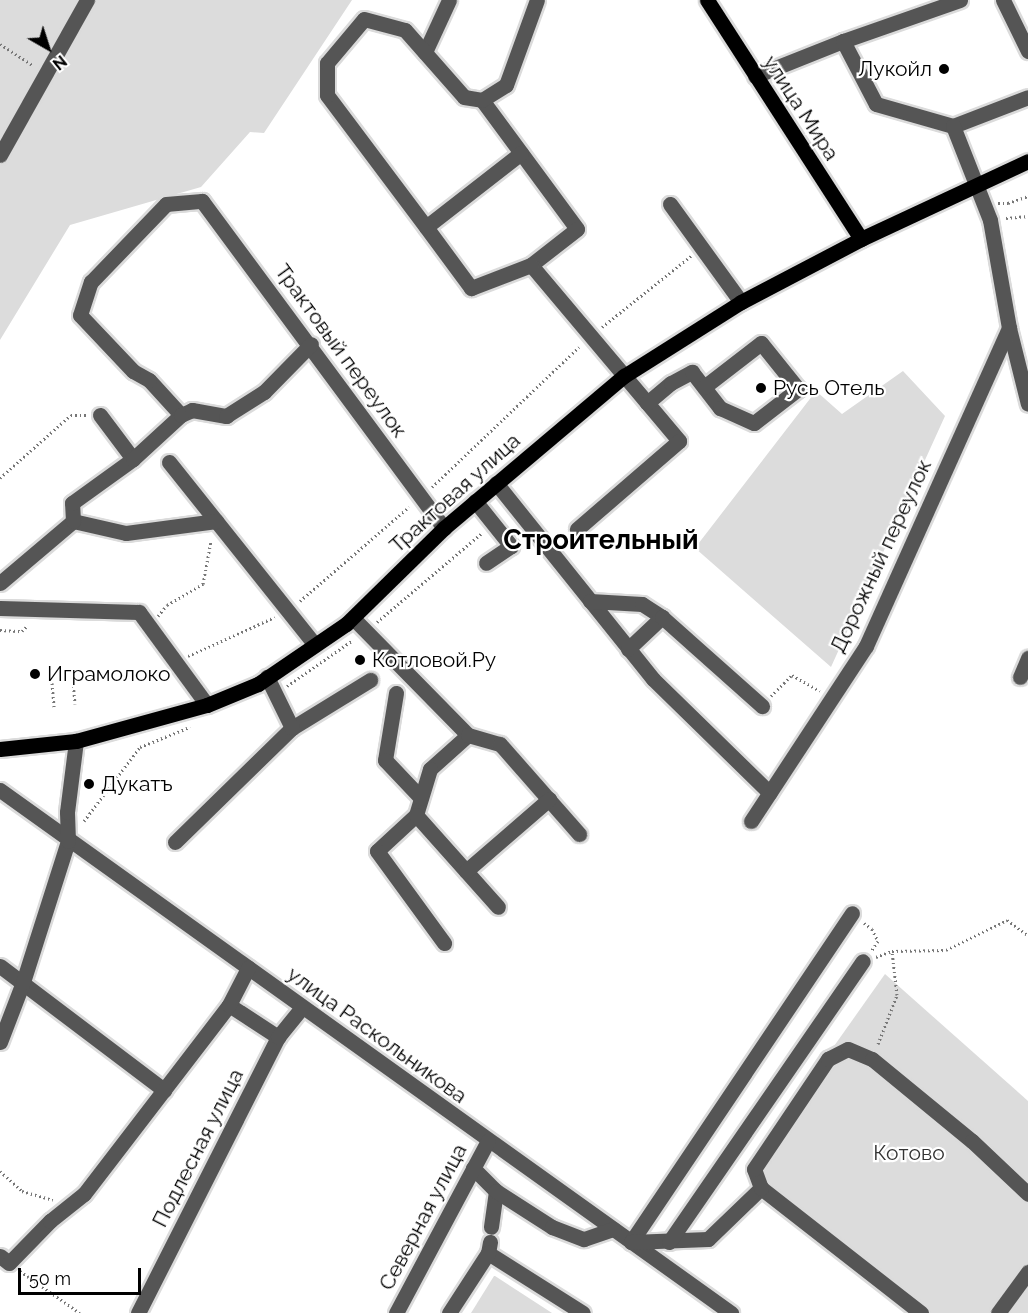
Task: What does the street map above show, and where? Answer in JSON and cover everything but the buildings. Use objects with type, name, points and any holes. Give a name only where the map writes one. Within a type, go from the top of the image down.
[{"type":"main road","name":"улица Мира","points":[[707,0],[861,239]]},
{"type":"main road","name":"Трактовая улица","points":[[70,742],[207,705],[267,678],[353,618],[444,528],[624,376],[741,302],[861,239],[1028,161]]},
{"type":"main road","points":[[0,750],[70,742]]},
{"type":"street","points":[[0,155],[87,0]]},
{"type":"street","points":[[425,52],[449,0]]},
{"type":"street","points":[[482,100],[578,229],[531,265],[471,288],[327,95],[327,63],[364,18],[405,30],[464,98],[482,100],[506,85],[537,0]]},
{"type":"street","points":[[755,76],[843,41],[960,0]]},
{"type":"street","points":[[1003,0],[1028,51]]},
{"type":"street","points":[[843,41],[876,104],[953,126],[1028,97]]},
{"type":"street","points":[[953,126],[990,220],[1009,328],[1028,404]]},
{"type":"street","points":[[426,227],[521,153]]},
{"type":"street","name":"Трактовый переулок","points":[[181,414],[149,380],[133,371],[80,315],[91,282],[166,204],[202,201],[311,344],[444,528]]},
{"type":"street","points":[[670,204],[741,302]]},
{"type":"street","points":[[531,265],[679,441],[577,529]]},
{"type":"street","name":"Дорожный переулок","points":[[751,821],[866,646],[1009,328]]},
{"type":"street","points":[[647,403],[672,383],[692,372],[720,408],[754,423],[798,389],[761,343],[704,387]]},
{"type":"street","points":[[73,521],[72,503],[133,459],[181,414],[192,410],[226,416],[264,392],[311,344]]},
{"type":"street","points":[[100,415],[133,459]]},
{"type":"street","points":[[169,462],[315,645]]},
{"type":"street","points":[[496,483],[653,679],[770,793]]},
{"type":"street","points":[[475,501],[511,546],[486,563]]},
{"type":"street","points":[[73,521],[126,533],[216,521]]},
{"type":"street","points":[[0,584],[73,521]]},
{"type":"street","points":[[590,602],[642,604],[662,617],[762,706]]},
{"type":"street","points":[[0,608],[140,612],[207,705]]},
{"type":"street","points":[[628,649],[662,617]]},
{"type":"street","points":[[353,618],[468,735],[500,744],[579,834]]},
{"type":"street","points":[[1020,677],[1028,658]]},
{"type":"street","points":[[267,678],[292,728]]},
{"type":"street","points":[[175,842],[292,728],[370,680]]},
{"type":"street","points":[[396,693],[385,760],[421,798]]},
{"type":"street","points":[[444,943],[377,851],[416,815],[430,769],[468,735]]},
{"type":"street","points":[[0,1042],[23,982],[68,841],[70,742]]},
{"type":"street","name":"улица Раскольникова","points":[[0,790],[68,841],[731,1313]]},
{"type":"street","points":[[466,872],[549,800]]},
{"type":"street","points":[[416,815],[498,906]]},
{"type":"street","points":[[631,1242],[852,914]]},
{"type":"street","points":[[669,1242],[864,961]]},
{"type":"street","points":[[0,966],[164,1090]]},
{"type":"street","points":[[4,1259],[84,1194],[229,1005],[248,968]]},
{"type":"street","points":[[229,1005],[278,1038]]},
{"type":"street","name":"Подлесная улица","points":[[138,1313],[278,1038],[302,1007]]},
{"type":"street","points":[[921,1313],[761,1188],[754,1169],[828,1059],[848,1049],[872,1059],[972,1141],[1028,1194]]},
{"type":"street","name":"Северная улица","points":[[396,1313],[488,1141]]},
{"type":"street","points":[[473,1168],[496,1191],[552,1227],[584,1239],[613,1229]]},
{"type":"street","points":[[631,1242],[708,1239],[761,1188]]},
{"type":"street","points":[[449,1313],[490,1241],[496,1191]]},
{"type":"street","points":[[490,1241],[583,1313]]},
{"type":"street","points":[[999,1313],[1028,1272]]},
{"type":"path","points":[[0,44],[45,74]]},
{"type":"path","points":[[983,202],[1008,203],[1028,196]]},
{"type":"path","points":[[990,220],[1028,216]]},
{"type":"path","points":[[176,662],[288,611],[421,496],[590,336],[702,248]]},
{"type":"path","points":[[0,478],[71,415],[100,415]]},
{"type":"path","points":[[149,626],[167,605],[203,584],[216,521]]},
{"type":"path","points":[[762,706],[792,675],[832,698]]},
{"type":"path","points":[[73,681],[75,704]]},
{"type":"path","points":[[52,683],[54,707]]},
{"type":"path","points":[[852,914],[872,929],[878,941],[864,961]]},
{"type":"path","points":[[864,961],[892,951],[946,950],[1007,920],[1028,936]]},
{"type":"path","points":[[872,1059],[897,995],[892,951]]},
{"type":"path","points":[[0,1172],[22,1191],[70,1205]]},
{"type":"path","points":[[4,1259],[80,1313]]},
{"type":"green space","points":[[0,0],[352,0],[264,133],[250,132],[201,187],[70,225],[0,340]]},
{"type":"green space","points":[[903,371],[945,416],[831,667],[695,548],[816,391],[842,414]]},
{"type":"green space","name":"Котово","points":[[885,974],[1028,1101],[1028,1313],[920,1313],[745,1172]]},
{"type":"green space","points":[[495,1276],[552,1313],[471,1313]]},
{"type":"place","name":"Лукойл","points":[[944,69]]},
{"type":"place","name":"Русь Отель","points":[[761,388]]},
{"type":"place","name":"Котловой.Ру","points":[[360,660]]},
{"type":"place","name":"Играмолоко","points":[[35,674]]},
{"type":"place","name":"Дукатъ","points":[[89,784]]},
{"type":"district","name":"Строительный","points":[[601,540]]}]
